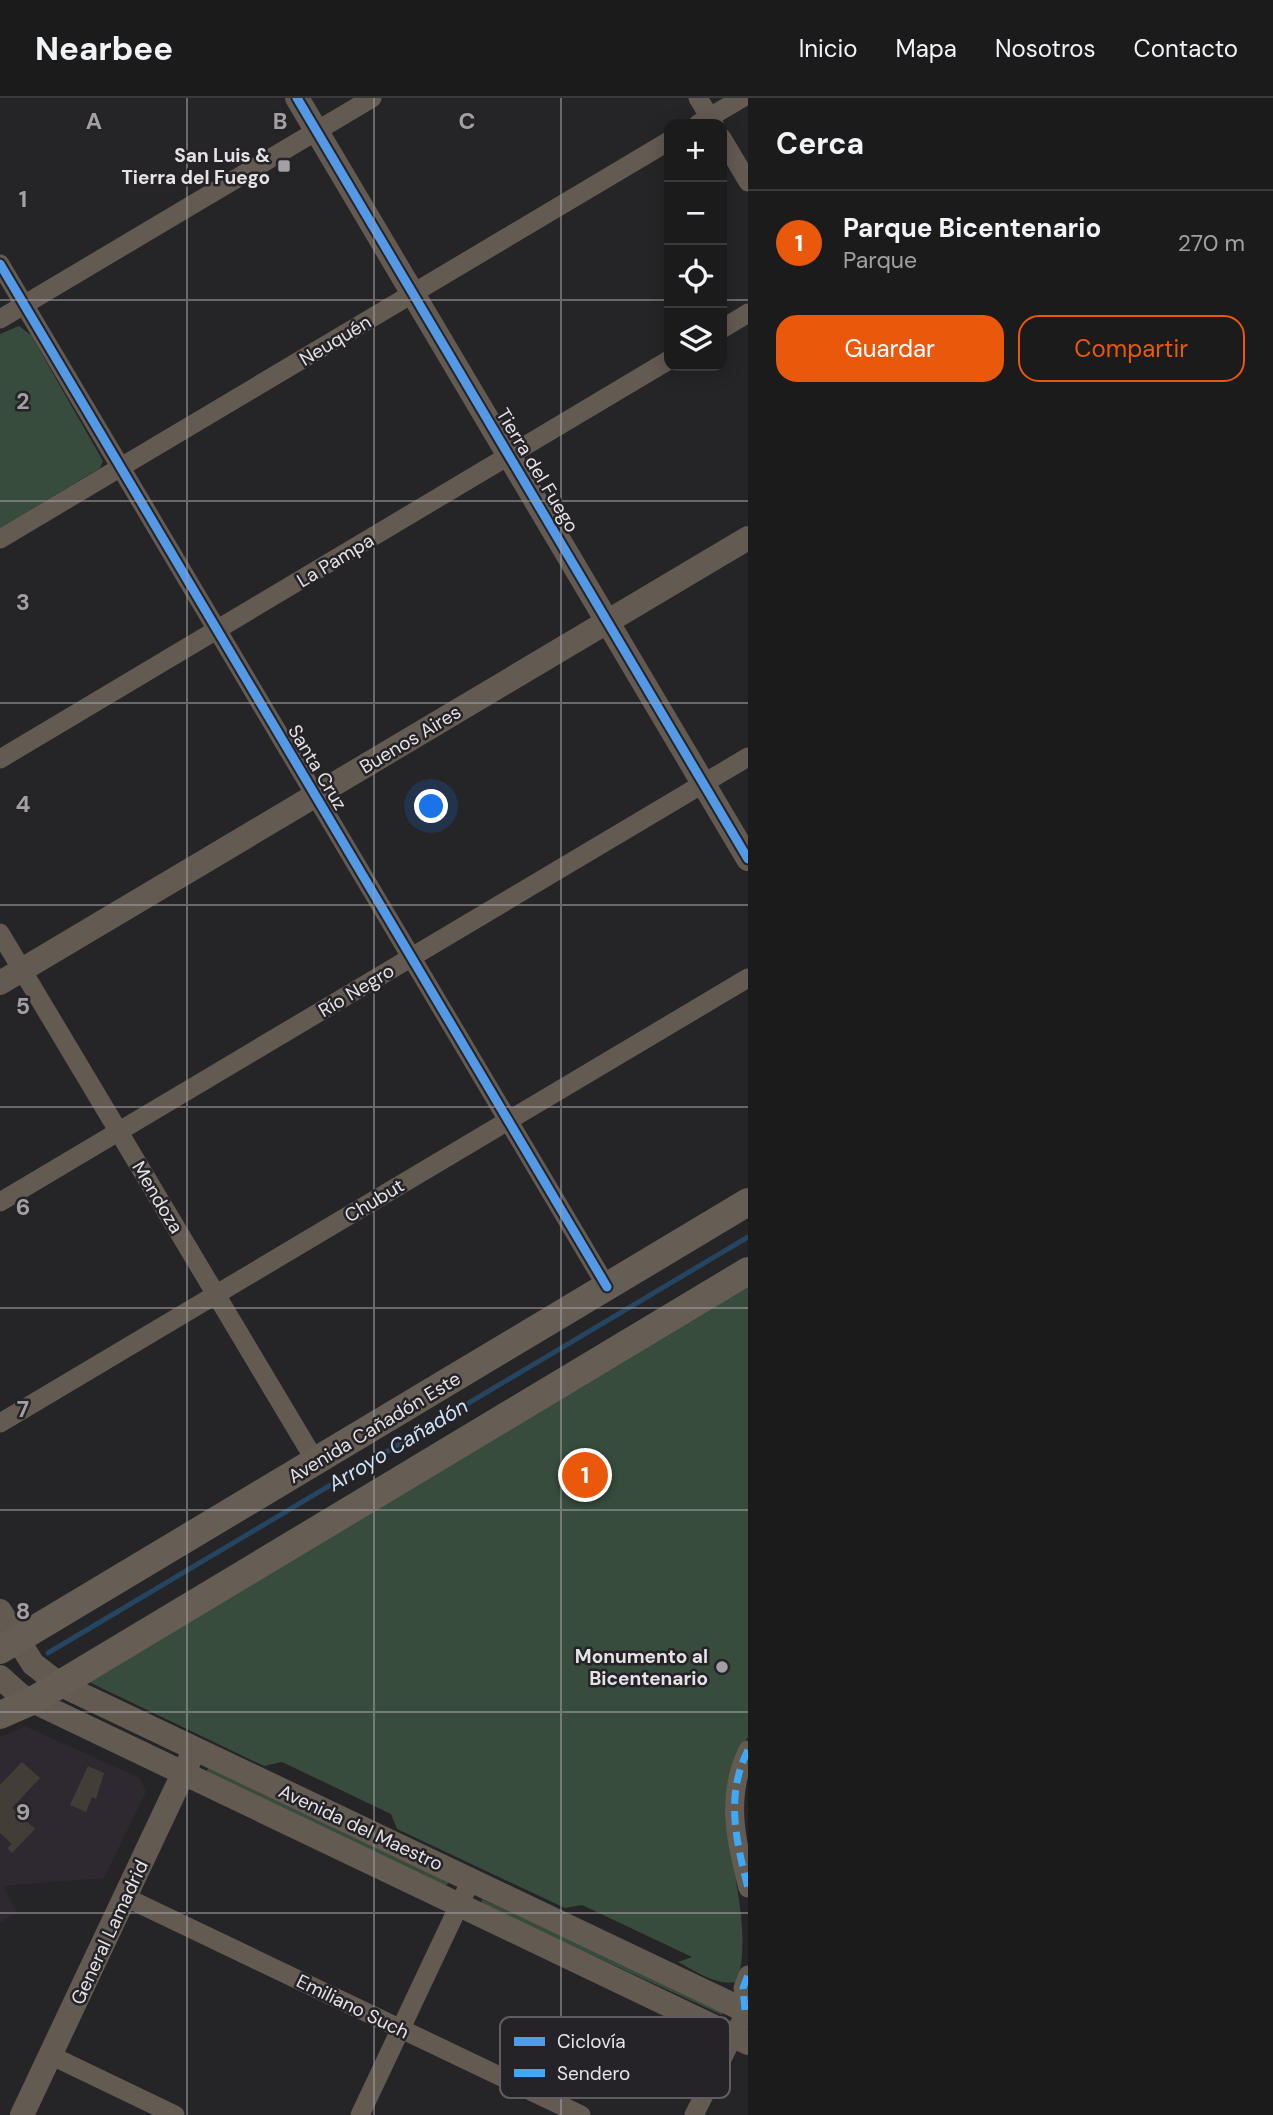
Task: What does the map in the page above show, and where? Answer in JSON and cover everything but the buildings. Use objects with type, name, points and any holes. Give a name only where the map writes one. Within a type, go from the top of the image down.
[{"type":"main road","name":"Avenida Cañadón Este","points":[[9,1645],[748,1202]]},
{"type":"main road","points":[[0,1715],[32,1701],[748,1271]]},
{"type":"street","name":"Tierra del Fuego","points":[[297,98],[748,859]]},
{"type":"street","points":[[0,319],[372,98]]},
{"type":"street","points":[[698,98],[706,119]]},
{"type":"street","points":[[711,119],[742,98]]},
{"type":"street","name":"Neuquén","points":[[0,539],[664,144]]},
{"type":"street","points":[[727,147],[748,183]]},
{"type":"street","name":"Santa Cruz","points":[[0,264],[607,1287]]},
{"type":"street","points":[[727,326],[748,313]]},
{"type":"street","name":"La Pampa","points":[[0,759],[664,363]]},
{"type":"street","name":"Buenos Aires","points":[[0,983],[748,538]]},
{"type":"street","name":"Río Negro","points":[[0,1202],[748,757]]},
{"type":"street","name":"Mendoza","points":[[0,933],[316,1462]]},
{"type":"street","name":"Chubut","points":[[0,1423],[748,978]]},
{"type":"street","name":"Avenida del Maestro","points":[[0,1611],[9,1645],[59,1684],[747,2010]]},
{"type":"street","name":"Avenida del Maestro","points":[[0,1677],[12,1690],[32,1701],[694,2017]]},
{"type":"street","name":"General Lamadrid","points":[[22,2115],[195,1749]]},
{"type":"street","points":[[748,1750],[740,1767],[733,1807],[737,1846],[748,1888]]},
{"type":"street","points":[[360,2115],[471,1880]]},
{"type":"street","name":"Emiliano Such","points":[[125,1897],[500,2076]]},
{"type":"street","points":[[730,2056],[740,2039],[747,2010],[742,1996],[748,1975]]},
{"type":"street","points":[[50,2055],[175,2115]]},
{"type":"street","name":"Emiliano Such","points":[[545,2098],[581,2115]]},
{"type":"street","points":[[694,2115],[704,2098]]},
{"type":"shaded area","points":[[25,1726],[140,1778],[146,1792],[104,1878],[3,1886],[17,1912],[0,1923],[0,1737]]},
{"type":"green space","points":[[19,326],[31,335],[103,461],[100,468],[0,528],[0,334]]},
{"type":"green space","points":[[748,1278],[748,1737],[738,1752],[732,1835],[742,1935],[738,1981],[723,1982],[707,1977],[678,1962],[692,1957],[582,1905],[565,1908],[397,1829],[391,1814],[282,1762],[264,1766],[91,1683],[90,1680]]},
{"type":"green space","points":[[208,1768],[449,1882],[446,1886],[206,1773]]},
{"type":"green space","points":[[482,1899],[723,2010],[722,2015],[481,1904]]},
{"type":"waterway","name":"Arroyo Cañadón","points":[[48,1653],[748,1237]]},
{"type":"marked path","points":[[748,1750],[741,1767],[735,1801],[737,1835],[748,1888]]},
{"type":"marked path","points":[[745,2010],[743,1988],[748,1975]]},
{"type":"cycle path","points":[[297,98],[748,859]]},
{"type":"cycle path","points":[[0,264],[607,1287]]},
{"type":"place","name":"San Luis & Tierra del Fuego","points":[[284,166]]},
{"type":"place","name":"Parque Bicentenario","points":[[585,1475]]},
{"type":"place","name":"Monumento al Bicentenario","points":[[722,1667]]}]
